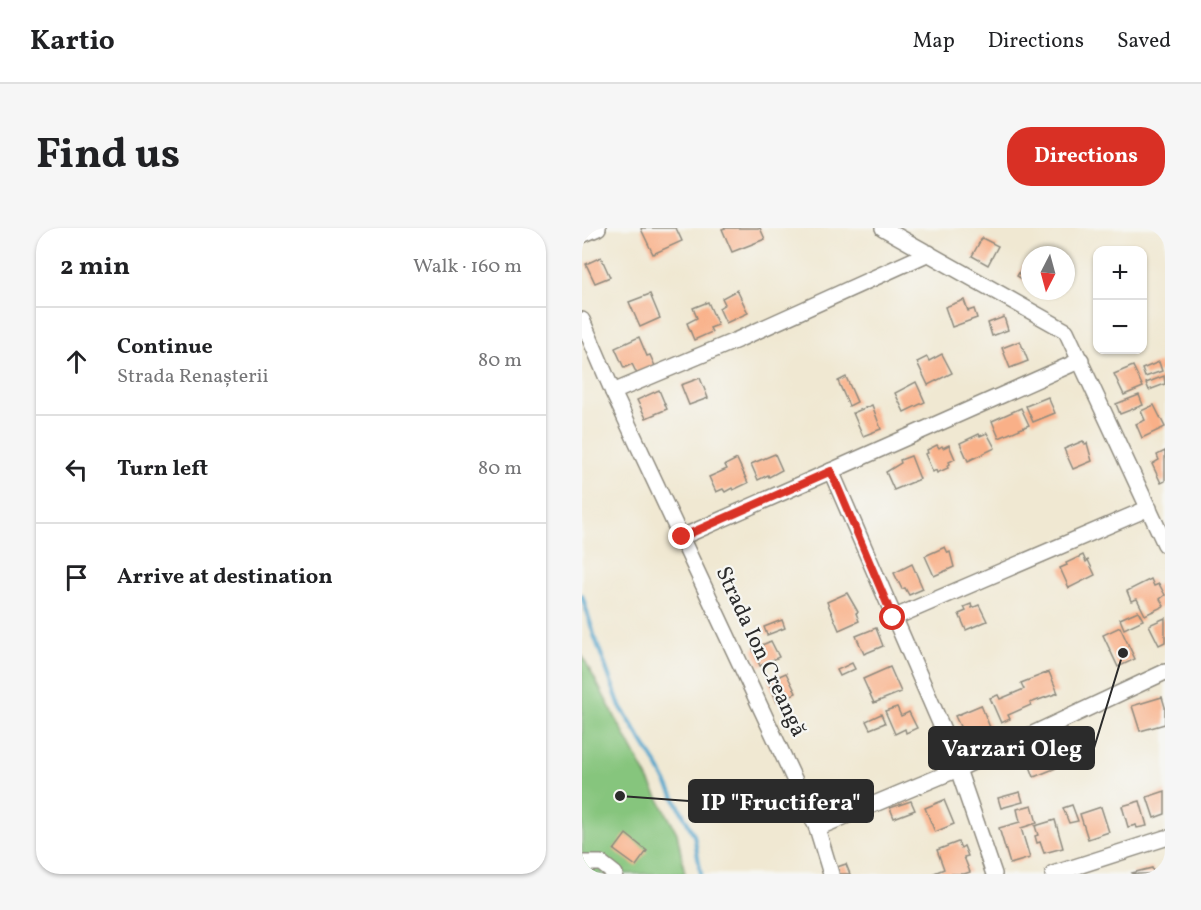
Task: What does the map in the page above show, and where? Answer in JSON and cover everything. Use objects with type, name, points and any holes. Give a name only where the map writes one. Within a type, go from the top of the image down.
[{"type":"street","points":[[582,235],[598,228]]},
{"type":"street","points":[[883,228],[1066,331],[1165,544]]},
{"type":"street","points":[[613,392],[737,340],[928,253]]},
{"type":"street","name":"Strada Ion Creangă","points":[[582,320],[613,392],[817,828],[831,874]]},
{"type":"street","points":[[682,537],[1081,360]]},
{"type":"street","points":[[831,471],[950,747],[994,874]]},
{"type":"street","points":[[893,618],[1149,508]]},
{"type":"street","points":[[817,828],[957,769],[1165,672]]},
{"type":"street","points":[[1053,874],[1165,838]]},
{"type":"street","points":[[582,863],[601,863],[615,874]]},
{"type":"green space","points":[[582,655],[677,833],[685,874],[582,874]]},
{"type":"building","points":[[642,228],[676,228],[682,241],[653,254]]},
{"type":"building","points":[[760,228],[765,239],[732,252],[722,229]]},
{"type":"building","points":[[982,238],[998,246],[988,265],[972,256]]},
{"type":"building","points":[[601,257],[610,277],[595,283],[586,264]]},
{"type":"building","points":[[737,290],[748,313],[726,323],[719,308],[725,304],[722,298]]},
{"type":"building","points":[[650,294],[660,318],[640,327],[629,302]]},
{"type":"building","points":[[964,300],[968,311],[974,309],[977,318],[952,327],[945,307]]},
{"type":"building","points":[[708,302],[718,325],[710,328],[712,332],[694,340],[687,323],[697,318],[693,308]]},
{"type":"building","points":[[1004,317],[1008,330],[992,336],[988,323]]},
{"type":"building","points":[[639,337],[647,356],[650,355],[655,366],[637,374],[632,364],[624,368],[615,348]]},
{"type":"building","points":[[1020,341],[1028,361],[1010,368],[1002,348]]},
{"type":"building","points":[[942,354],[952,373],[928,385],[917,362],[927,357],[929,361]]},
{"type":"building","points":[[1159,362],[1162,371],[1145,377],[1142,369]]},
{"type":"building","points":[[1133,366],[1143,387],[1124,395],[1114,374]]},
{"type":"building","points":[[1164,376],[1165,384],[1149,390],[1146,383]]},
{"type":"building","points":[[846,377],[857,402],[849,406],[838,381]]},
{"type":"building","points":[[700,378],[708,398],[689,405],[681,385]]},
{"type":"building","points":[[916,382],[925,402],[904,412],[895,393]]},
{"type":"building","points":[[659,390],[667,409],[646,418],[637,400]]},
{"type":"building","points":[[1139,395],[1143,405],[1120,414],[1116,404]]},
{"type":"building","points":[[1048,397],[1055,413],[1033,422],[1026,406]]},
{"type":"building","points":[[872,405],[881,429],[863,436],[853,413]]},
{"type":"building","points":[[1154,405],[1165,427],[1142,438],[1136,424],[1145,420],[1141,411]]},
{"type":"building","points":[[1021,408],[1029,425],[999,438],[992,421]]},
{"type":"building","points":[[987,433],[995,448],[968,461],[960,443],[979,434],[980,436]]},
{"type":"building","points":[[1083,441],[1087,443],[1092,461],[1073,469],[1064,449]]},
{"type":"building","points":[[937,445],[943,448],[949,445],[955,459],[949,462],[948,468],[937,473],[936,470],[933,472],[925,454],[928,453],[927,450]]},
{"type":"building","points":[[1165,451],[1165,481],[1161,483],[1152,464],[1159,460],[1157,455]]},
{"type":"building","points":[[775,454],[782,470],[758,480],[751,464]]},
{"type":"building","points":[[911,456],[920,479],[894,490],[886,472],[901,463],[900,460]]},
{"type":"building","points":[[737,459],[748,483],[733,490],[732,488],[725,492],[723,489],[716,492],[709,477],[727,469],[725,465]]},
{"type":"building","points":[[945,547],[948,553],[950,552],[954,567],[934,576],[925,556]]},
{"type":"building","points":[[1083,555],[1095,575],[1069,588],[1060,568]]},
{"type":"building","points":[[912,564],[923,589],[909,595],[905,588],[902,589],[894,573]]},
{"type":"building","points":[[1151,579],[1154,586],[1159,584],[1165,595],[1160,599],[1164,606],[1145,615],[1137,599],[1131,601],[1127,591]]},
{"type":"building","points":[[847,593],[858,612],[856,613],[859,621],[839,630],[827,602]]},
{"type":"building","points":[[971,604],[972,608],[979,605],[987,621],[966,630],[959,614],[966,611],[964,607]]},
{"type":"building","points":[[1138,611],[1143,620],[1124,629],[1120,619]]},
{"type":"building","points":[[1165,618],[1165,642],[1159,645],[1149,625]]},
{"type":"building","points":[[782,620],[785,628],[767,635],[764,627]]},
{"type":"building","points":[[1120,627],[1135,659],[1118,667],[1103,635]]},
{"type":"building","points":[[876,628],[883,646],[864,654],[856,636]]},
{"type":"building","points":[[771,641],[779,657],[760,666],[753,649]]},
{"type":"building","points":[[852,663],[855,669],[840,676],[837,670]]},
{"type":"building","points":[[890,667],[901,692],[874,703],[863,679]]},
{"type":"building","points":[[1049,672],[1058,693],[1030,703],[1031,705],[1008,715],[1010,719],[1001,723],[990,698],[998,695],[1000,699],[1024,689],[1021,683]]},
{"type":"building","points":[[786,673],[796,693],[777,702],[768,681]]},
{"type":"building","points":[[1162,697],[1165,707],[1165,724],[1140,731],[1132,706]]},
{"type":"building","points":[[981,705],[993,735],[973,744],[970,738],[966,739],[955,716]]},
{"type":"building","points":[[897,707],[901,716],[909,712],[917,728],[906,733],[905,729],[895,734],[885,711]]},
{"type":"building","points":[[881,714],[885,723],[870,729],[866,721]]},
{"type":"building","points":[[1049,750],[1056,768],[1034,777],[1027,758]]},
{"type":"building","points":[[1165,791],[1165,814],[1154,818],[1147,797]]},
{"type":"building","points":[[1020,792],[1023,802],[1001,808],[998,798]]},
{"type":"building","points":[[944,800],[954,824],[935,832],[925,808]]},
{"type":"building","points":[[911,801],[915,810],[894,818],[890,808]]},
{"type":"building","points":[[1140,801],[1147,826],[1128,827],[1122,806]]},
{"type":"building","points":[[1032,805],[1037,823],[1021,828],[1030,858],[1010,864],[999,828],[1020,822],[1017,809]]},
{"type":"building","points":[[1072,805],[1078,821],[1069,823],[1063,808]]},
{"type":"building","points":[[1101,807],[1109,832],[1088,839],[1080,814]]},
{"type":"building","points":[[1055,820],[1063,848],[1044,853],[1040,842],[1037,843],[1035,836],[1038,835],[1035,826]]},
{"type":"building","points":[[626,834],[647,851],[636,866],[614,850]]},
{"type":"building","points":[[958,842],[961,848],[964,846],[968,856],[964,857],[970,872],[932,874],[944,869],[937,850]]},
{"type":"building","points":[[846,864],[850,874],[840,874],[837,867]]},
{"type":"building","points":[[1152,868],[1154,874],[1132,873]]},
{"type":"waterway","points":[[582,595],[620,706],[657,765],[694,835],[701,874]]},
{"type":"place","name":"Varzari Oleg","points":[[1123,653]]},
{"type":"place","name":"IP \"Fructifera\"","points":[[620,796]]},
{"type":"route","points":[[682,537],[831,471],[893,618]]}]
